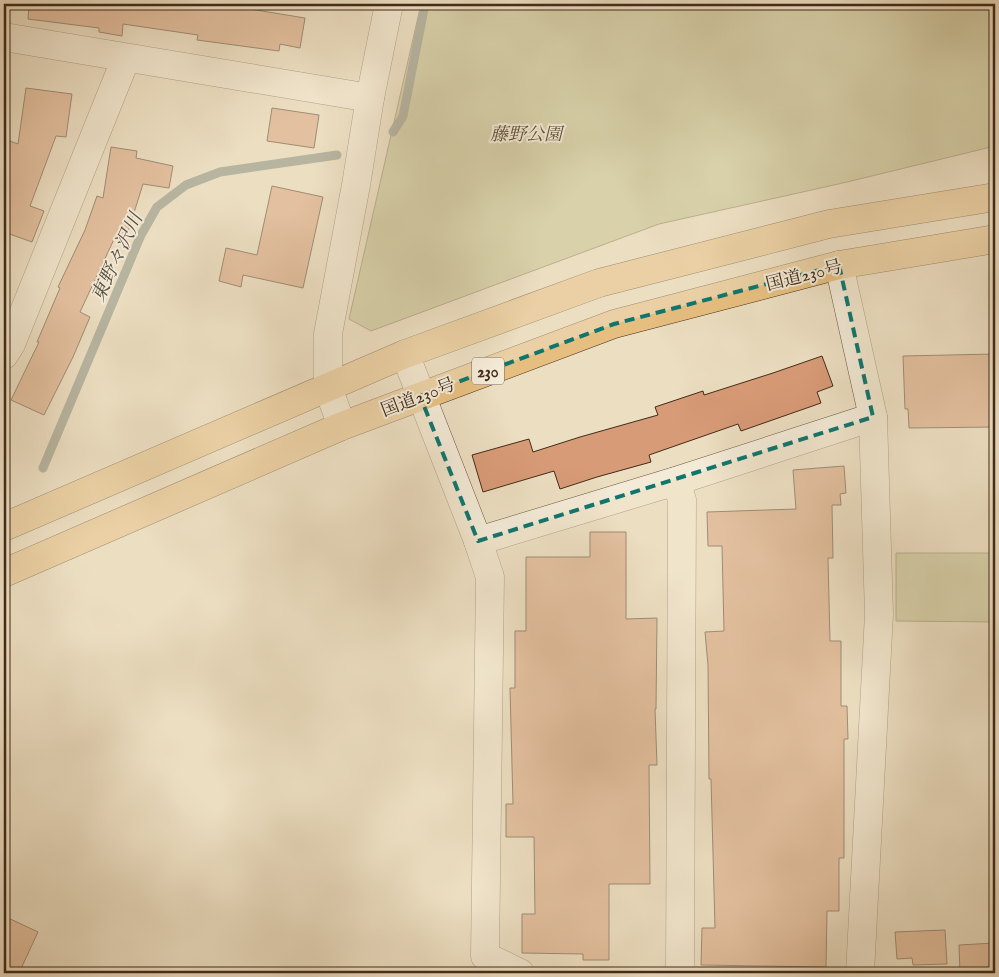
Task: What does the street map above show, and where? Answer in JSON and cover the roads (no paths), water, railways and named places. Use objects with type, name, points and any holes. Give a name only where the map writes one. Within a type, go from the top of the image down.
[{"type":"highway","points":[[4,527],[405,354],[599,283],[829,224],[995,197]]},
{"type":"highway","name":"国道230号","points":[[4,573],[342,426],[614,324],[839,265],[995,239]]},
{"type":"street","points":[[342,426],[328,388],[328,334],[370,98],[389,4]]},
{"type":"street","points":[[4,38],[370,98]]},
{"type":"street","points":[[4,356],[11,344],[126,58]]},
{"type":"street","points":[[839,265],[873,417],[879,614],[860,973]]},
{"type":"street","points":[[405,354],[478,541],[490,577],[485,956],[520,973]]},
{"type":"street","points":[[478,541],[676,481],[873,417]]},
{"type":"street","points":[[676,481],[682,500],[680,973]]},
{"type":"waterway","name":"東野々沢川","points":[[393,132],[403,116],[425,4]]},
{"type":"waterway","name":"東野々沢川","points":[[43,468],[141,235],[157,207],[186,185],[220,172],[337,155]]},
{"type":"park label","name":"藤野公園","points":[[526,134]]}]
